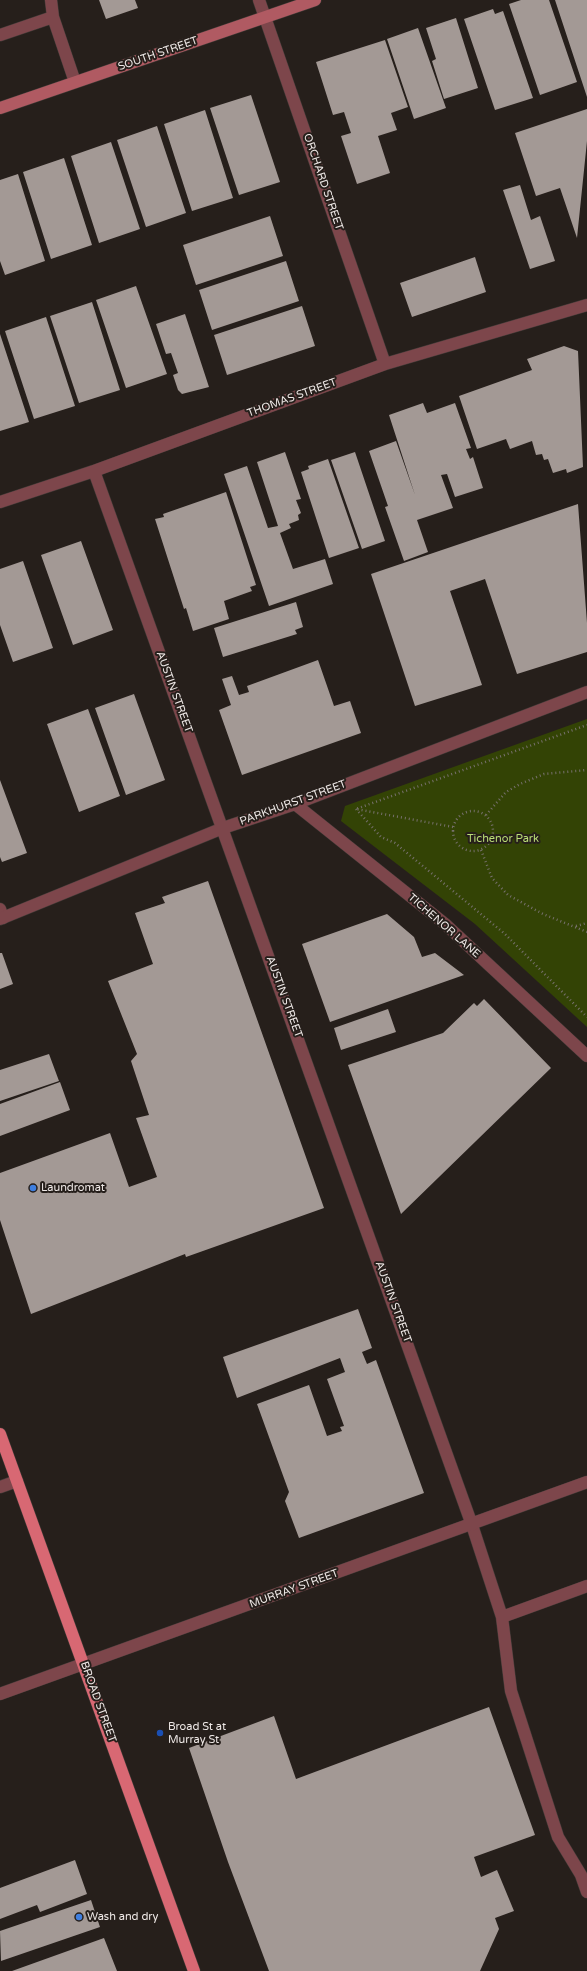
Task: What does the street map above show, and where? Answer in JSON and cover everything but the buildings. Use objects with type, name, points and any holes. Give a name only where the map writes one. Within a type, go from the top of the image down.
[{"type":"main road","name":"SOUTH STREET","points":[[0,108],[315,0]]},
{"type":"main road","name":"BROAD STREET","points":[[0,1434],[194,1971]]},
{"type":"street","points":[[51,0],[53,17],[75,82]]},
{"type":"street","name":"ORCHARD STREET","points":[[259,0],[385,364]]},
{"type":"street","points":[[0,35],[53,17]]},
{"type":"street","name":"THOMAS STREET","points":[[0,502],[94,470],[385,364],[587,305]]},
{"type":"street","name":"AUSTIN STREET","points":[[94,470],[472,1525],[502,1617],[511,1691],[558,1837],[581,1875],[587,1892]]},
{"type":"street","name":"PARKHURST STREET","points":[[1,915],[223,828],[295,804],[587,692]]},
{"type":"street","name":"TICHENOR LANE","points":[[295,804],[445,924],[587,1056]]},
{"type":"street","points":[[0,1487],[17,1481]]},
{"type":"street","name":"MURRAY STREET","points":[[0,1694],[472,1525],[587,1482]]},
{"type":"street","points":[[502,1617],[587,1586]]},
{"type":"path","points":[[356,809],[587,725]]},
{"type":"path","points":[[486,815],[506,792],[520,784],[544,774],[587,770]]},
{"type":"path","points":[[356,809],[454,827]]},
{"type":"path","points":[[356,809],[381,837],[395,843],[505,934],[587,1017]]},
{"type":"path","points":[[477,810],[486,815],[492,823],[494,834],[490,843],[481,850],[470,851],[460,847],[454,838],[454,827],[458,818],[466,812],[477,810]]},
{"type":"path","points":[[481,850],[492,878],[508,895],[543,914],[576,926],[587,932]]},
{"type":"path","points":[[576,926],[587,922]]},
{"type":"green space","name":"Tichenor Park","points":[[587,719],[587,1027],[475,924],[341,821],[345,806]]},
{"type":"place","name":"Laundromat","points":[[33,1188]]},
{"type":"place","name":"Broad St at Murray St","points":[[160,1733]]},
{"type":"place","name":"Wash and dry","points":[[79,1917]]}]
